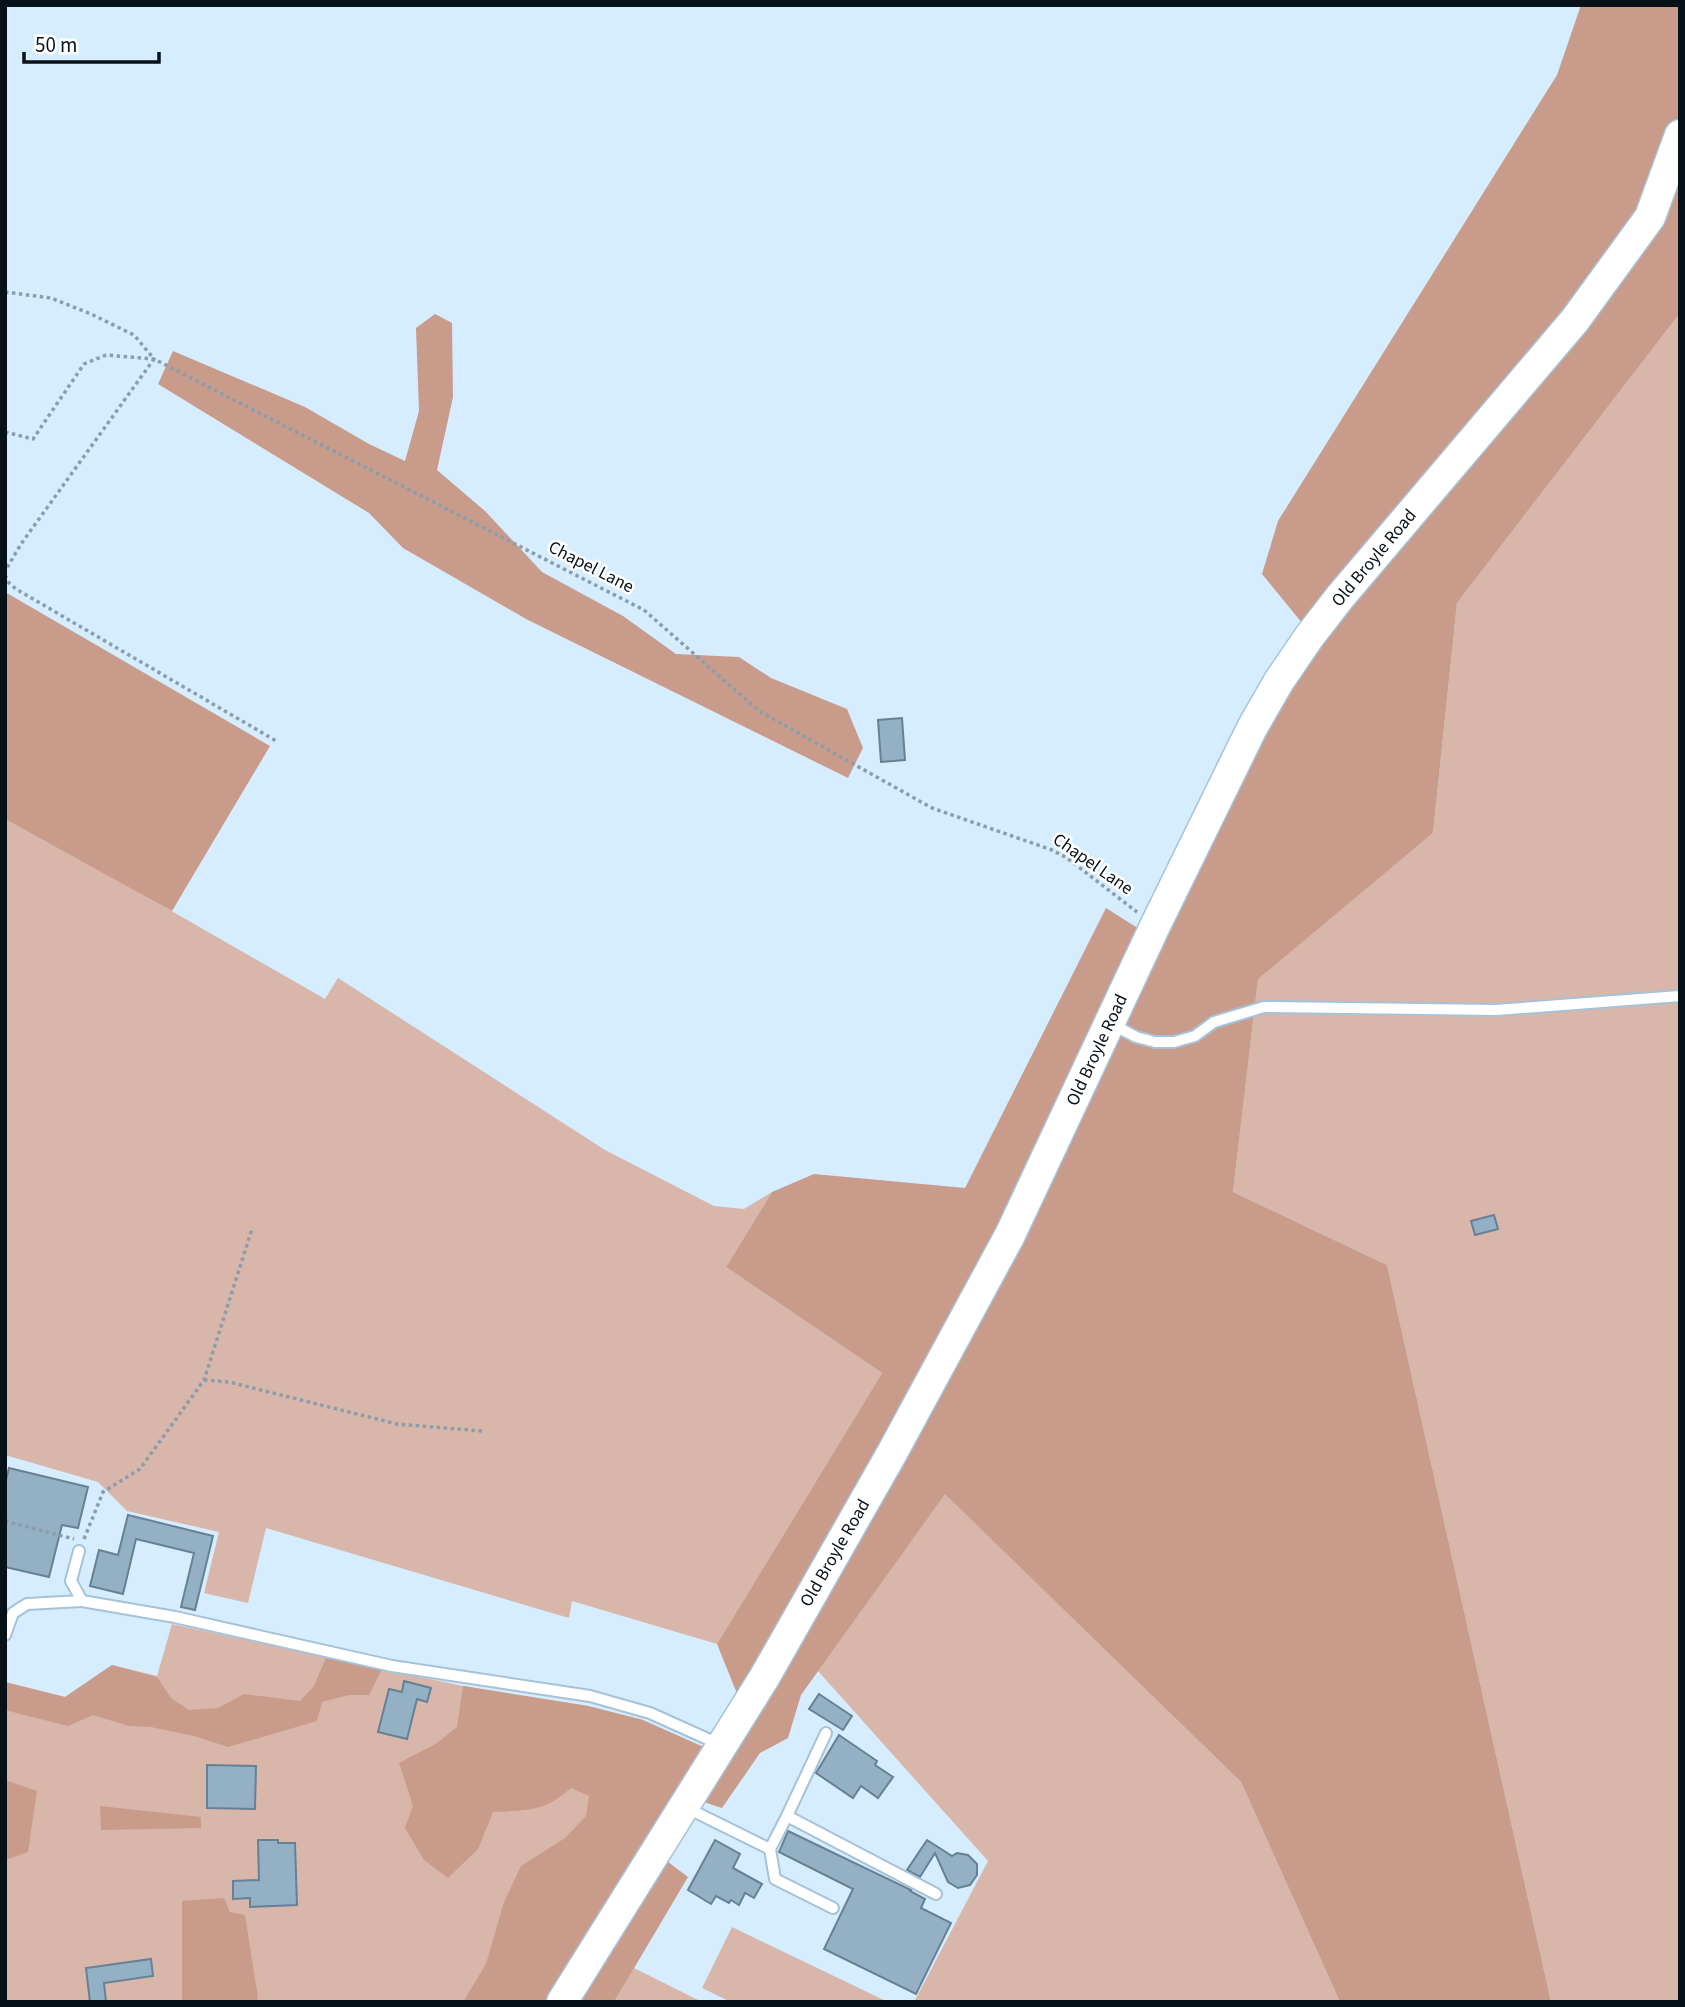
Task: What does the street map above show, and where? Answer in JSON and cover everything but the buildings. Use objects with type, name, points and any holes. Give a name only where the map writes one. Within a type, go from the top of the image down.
[{"type":"main road","name":"Old Broyle Road","points":[[562,2002],[764,1678],[885,1465],[1010,1235],[1235,761],[1279,681],[1309,636],[1340,597],[1575,320],[1650,217],[1680,135]]},
{"type":"lane","points":[[1110,1022],[1136,1037],[1155,1042],[1174,1042],[1195,1036],[1214,1022],[1264,1007],[1496,1010],[1680,996]]},
{"type":"lane","points":[[79,1551],[71,1581],[82,1601]]},
{"type":"lane","points":[[5,1634],[13,1613],[27,1604],[82,1601],[175,1617],[392,1666],[590,1696],[650,1713],[722,1746]]},
{"type":"lane","points":[[826,1732],[771,1849],[775,1879],[833,1908]]},
{"type":"lane","points":[[684,1806],[771,1849]]},
{"type":"lane","points":[[787,1816],[936,1894]]},
{"type":"path","points":[[5,292],[51,298],[91,314],[134,335],[154,359],[21,544],[5,573],[9,583],[278,742]]},
{"type":"path","name":"Chapel Lane","points":[[5,432],[33,439],[84,364],[106,355],[154,359],[644,610],[759,711],[932,808],[1052,850],[1067,858],[1155,926]]},
{"type":"path","points":[[79,1551],[103,1492],[140,1469],[204,1380],[252,1229]]},
{"type":"path","points":[[204,1380],[229,1382],[397,1424],[482,1430]]},
{"type":"path","points":[[5,1521],[74,1538],[79,1551]]},
{"type":"shaded area","points":[[1581,5],[1680,5],[1680,313],[1457,603],[1433,833],[1258,979],[1233,1192],[1387,1265],[1551,2002],[1340,2002],[1241,1782],[945,1494],[801,1695],[788,1738],[760,1753],[722,1808],[679,1794],[647,1846],[688,1877],[614,2002],[463,2002],[486,1964],[504,1902],[521,1866],[565,1838],[586,1816],[589,1796],[571,1788],[544,1806],[493,1812],[478,1849],[448,1878],[424,1860],[405,1828],[413,1806],[399,1763],[437,1743],[457,1727],[463,1686],[588,1706],[643,1720],[706,1748],[738,1696],[717,1644],[882,1373],[726,1267],[772,1192],[814,1174],[965,1188],[1106,908],[1155,939],[1316,640],[1262,574],[1278,521],[1557,75]]},
{"type":"shaded area","points":[[1680,313],[1680,2002],[1551,2002],[1387,1265],[1233,1192],[1258,978],[1433,833],[1457,603]]},
{"type":"shaded area","points":[[435,314],[452,323],[453,397],[437,470],[485,511],[542,572],[623,616],[676,654],[739,657],[771,678],[847,709],[863,748],[848,778],[528,620],[403,548],[369,513],[158,384],[173,351],[305,407],[369,444],[405,461],[419,411],[416,328]]},
{"type":"shaded area","points":[[5,592],[270,746],[172,911],[5,819]]},
{"type":"shaded area","points":[[5,819],[325,999],[338,978],[605,1150],[714,1206],[744,1209],[772,1192],[726,1267],[882,1373],[717,1644],[572,1601],[569,1618],[266,1528],[248,1603],[204,1593],[219,1532],[127,1511],[98,1482],[5,1455]]},
{"type":"shaded area","points":[[945,1493],[1241,1782],[1340,2002],[914,2002],[988,1861],[818,1671]]},
{"type":"shaded area","points":[[172,1624],[463,1686],[588,1706],[643,1720],[556,2002],[5,2002],[5,1682],[65,1697],[112,1665],[157,1676]]},
{"type":"shaded area","points":[[326,1658],[382,1669],[369,1695],[349,1695],[322,1702],[317,1721],[228,1747],[194,1736],[151,1727],[129,1726],[93,1715],[68,1726],[5,1710],[5,1682],[65,1697],[112,1665],[157,1677],[171,1698],[189,1710],[218,1708],[244,1694],[300,1701],[314,1686]]},
{"type":"shaded area","points":[[5,1780],[37,1791],[28,1852],[5,1860]]},
{"type":"shaded area","points":[[100,1806],[201,1817],[201,1828],[101,1830]]},
{"type":"shaded area","points":[[224,1898],[230,1912],[245,1915],[258,1998],[256,2002],[182,2002],[182,1901]]},
{"type":"shaded area","points":[[732,1927],[888,2002],[731,2002],[702,1988]]},
{"type":"shaded area","points":[[634,1968],[702,2002],[614,2002]]}]
